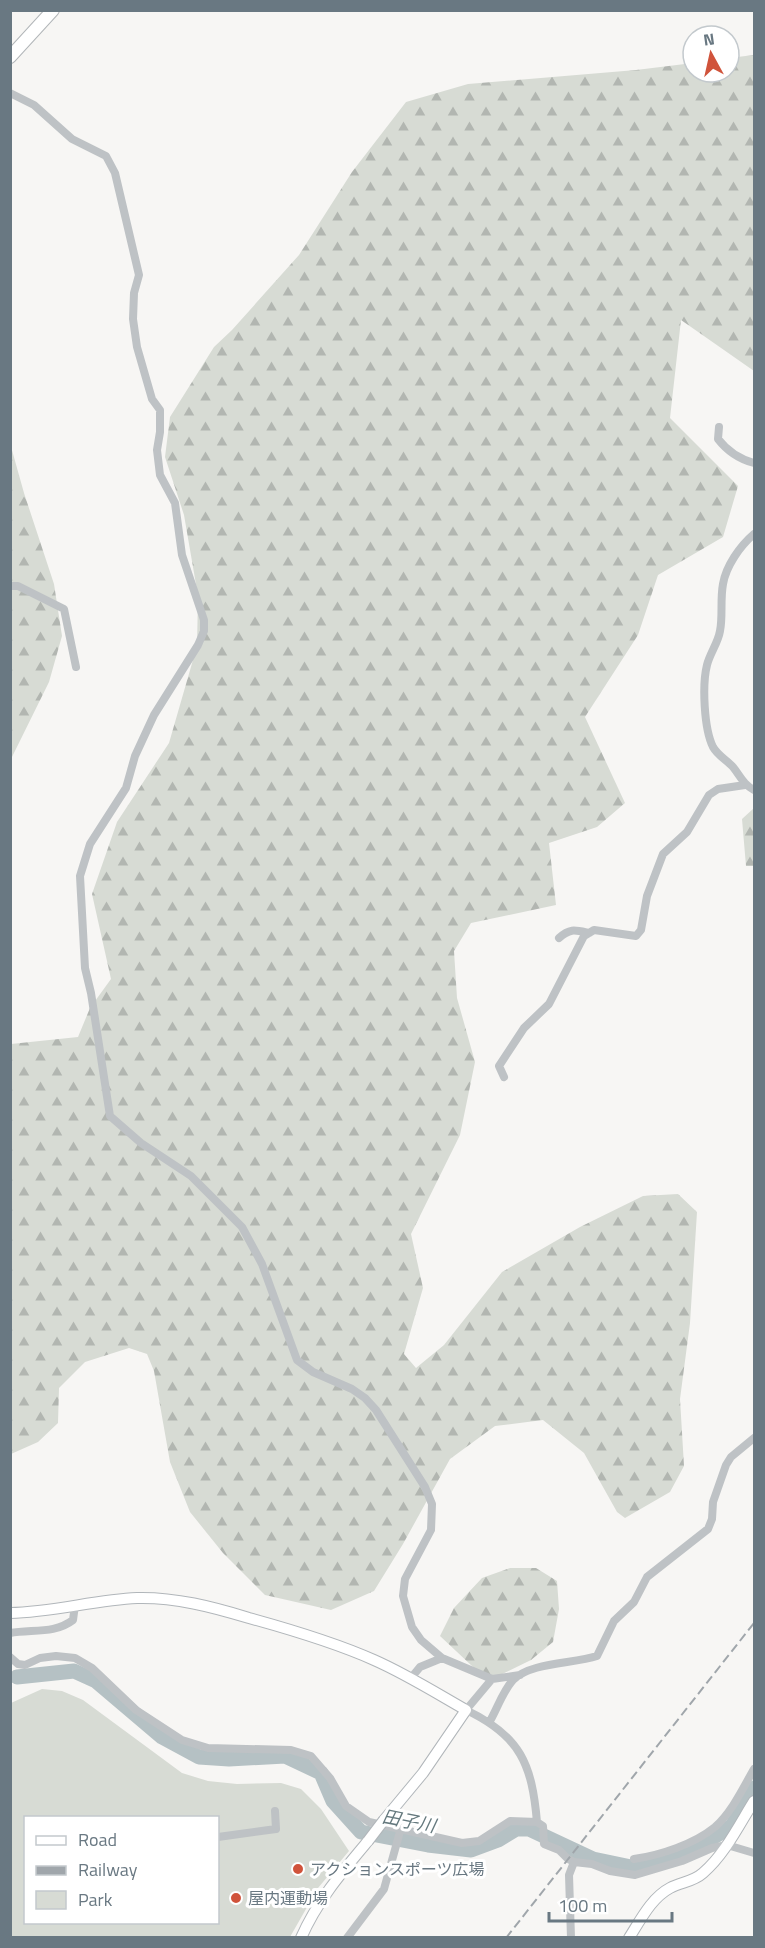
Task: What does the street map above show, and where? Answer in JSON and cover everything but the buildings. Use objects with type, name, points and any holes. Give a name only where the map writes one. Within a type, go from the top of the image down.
[{"type":"main road","points":[[10,57],[52,10]]},
{"type":"street","points":[[10,93],[34,105],[72,139],[106,156],[115,173],[139,275],[134,293],[133,319],[136,347],[152,399],[160,410],[158,465],[165,487],[175,502],[182,555],[204,620],[204,632],[198,645],[154,715],[135,756],[126,788],[90,844],[80,876],[85,968],[110,1116],[141,1143],[191,1176],[242,1227],[262,1264],[297,1360],[313,1372],[352,1389],[365,1398],[376,1410],[425,1487],[432,1504],[431,1530],[405,1579],[403,1596],[412,1627],[421,1640],[442,1658],[492,1679],[520,1675]]},
{"type":"street","points":[[719,427],[718,439],[725,448],[740,460],[754,463]]},
{"type":"street","points":[[754,534],[733,558],[725,576],[721,628],[718,642],[707,663],[705,677],[706,719],[714,748],[733,767],[745,785],[754,790]]},
{"type":"street","points":[[10,586],[18,586],[64,609],[76,667]]},
{"type":"street","points":[[504,1077],[499,1066],[524,1028],[549,1004],[584,936],[594,930],[636,936],[641,930],[647,896],[663,854],[687,832],[709,795],[718,789],[745,785]]},
{"type":"street","points":[[559,938],[572,929],[589,933]]},
{"type":"street","points":[[490,1721],[512,1681],[520,1675],[535,1668],[597,1656],[614,1621],[634,1602],[647,1577],[708,1529],[715,1497],[726,1465],[731,1457],[754,1438]]},
{"type":"street","points":[[10,1613],[26,1613],[138,1598],[200,1604],[273,1624],[361,1655],[411,1677],[466,1710],[490,1721],[518,1749],[532,1786],[544,1844],[559,1850],[574,1862],[635,1875],[727,1845],[754,1853]]},
{"type":"street","points":[[10,1633],[64,1627],[73,1620],[75,1605]]},
{"type":"street","points":[[10,1657],[18,1664],[25,1665],[40,1658],[56,1656],[75,1658],[93,1668],[136,1710],[182,1740],[196,1745],[225,1749],[291,1750],[310,1756],[330,1778],[346,1806],[369,1822],[462,1843],[479,1841],[510,1821],[540,1825]]},
{"type":"street","points":[[411,1677],[420,1667],[442,1658]]},
{"type":"street","points":[[302,1938],[311,1916],[327,1890],[423,1773],[466,1710],[492,1679]]},
{"type":"street","points":[[634,1859],[674,1849],[716,1826],[727,1813],[754,1769]]},
{"type":"street","points":[[629,1938],[654,1901],[669,1888],[692,1881],[704,1872],[727,1845],[754,1801]]},
{"type":"street","points":[[219,1837],[276,1830],[274,1811]]},
{"type":"street","points":[[347,1938],[384,1889],[398,1843],[400,1828]]},
{"type":"street","points":[[704,1834],[712,1848]]},
{"type":"street","points":[[648,1857],[652,1871]]},
{"type":"street","points":[[571,1938],[569,1875],[574,1862]]},
{"type":"green space","points":[[754,55],[754,371],[681,320],[670,418],[738,486],[723,537],[658,575],[638,635],[585,717],[625,803],[597,827],[549,843],[556,905],[471,923],[454,951],[457,998],[475,1062],[460,1135],[411,1234],[423,1288],[404,1354],[416,1368],[444,1345],[502,1272],[580,1227],[643,1196],[678,1194],[697,1212],[690,1323],[680,1399],[684,1466],[670,1492],[625,1518],[617,1512],[584,1453],[543,1420],[495,1426],[450,1459],[374,1591],[331,1610],[265,1595],[223,1553],[190,1512],[170,1462],[154,1371],[147,1354],[129,1348],[85,1362],[59,1388],[58,1423],[38,1442],[11,1454],[11,1044],[78,1037],[90,1008],[111,979],[92,894],[117,822],[169,743],[197,646],[198,596],[184,515],[165,457],[170,417],[214,347],[299,255],[352,172],[406,102],[468,84],[681,64],[681,84],[741,84],[741,57]]},
{"type":"green space","points":[[10,443],[54,584],[62,636],[49,682],[11,759]]},
{"type":"green space","points":[[754,808],[754,866],[746,866],[742,819]]},
{"type":"green space","points":[[510,1568],[536,1568],[557,1581],[559,1609],[553,1642],[531,1660],[488,1681],[440,1636],[454,1608],[482,1578]]},
{"type":"green space","points":[[42,1689],[62,1691],[83,1700],[182,1773],[208,1781],[237,1784],[281,1783],[301,1789],[321,1809],[349,1851],[318,1888],[290,1937],[11,1937],[11,1703]]},
{"type":"waterway","name":"田子川","points":[[17,1677],[74,1671],[96,1681],[162,1737],[199,1757],[229,1759],[285,1756],[321,1773],[333,1801],[361,1832],[428,1845],[471,1850],[498,1840],[516,1829],[529,1829],[593,1859],[636,1868],[664,1862],[695,1848],[732,1826],[754,1788]]},
{"type":"railway","points":[[506,1938],[754,1623]]},
{"type":"place","name":"アクションスポーツ広場","points":[[298,1869]]},
{"type":"place","name":"屋内運動場","points":[[236,1898]]}]
